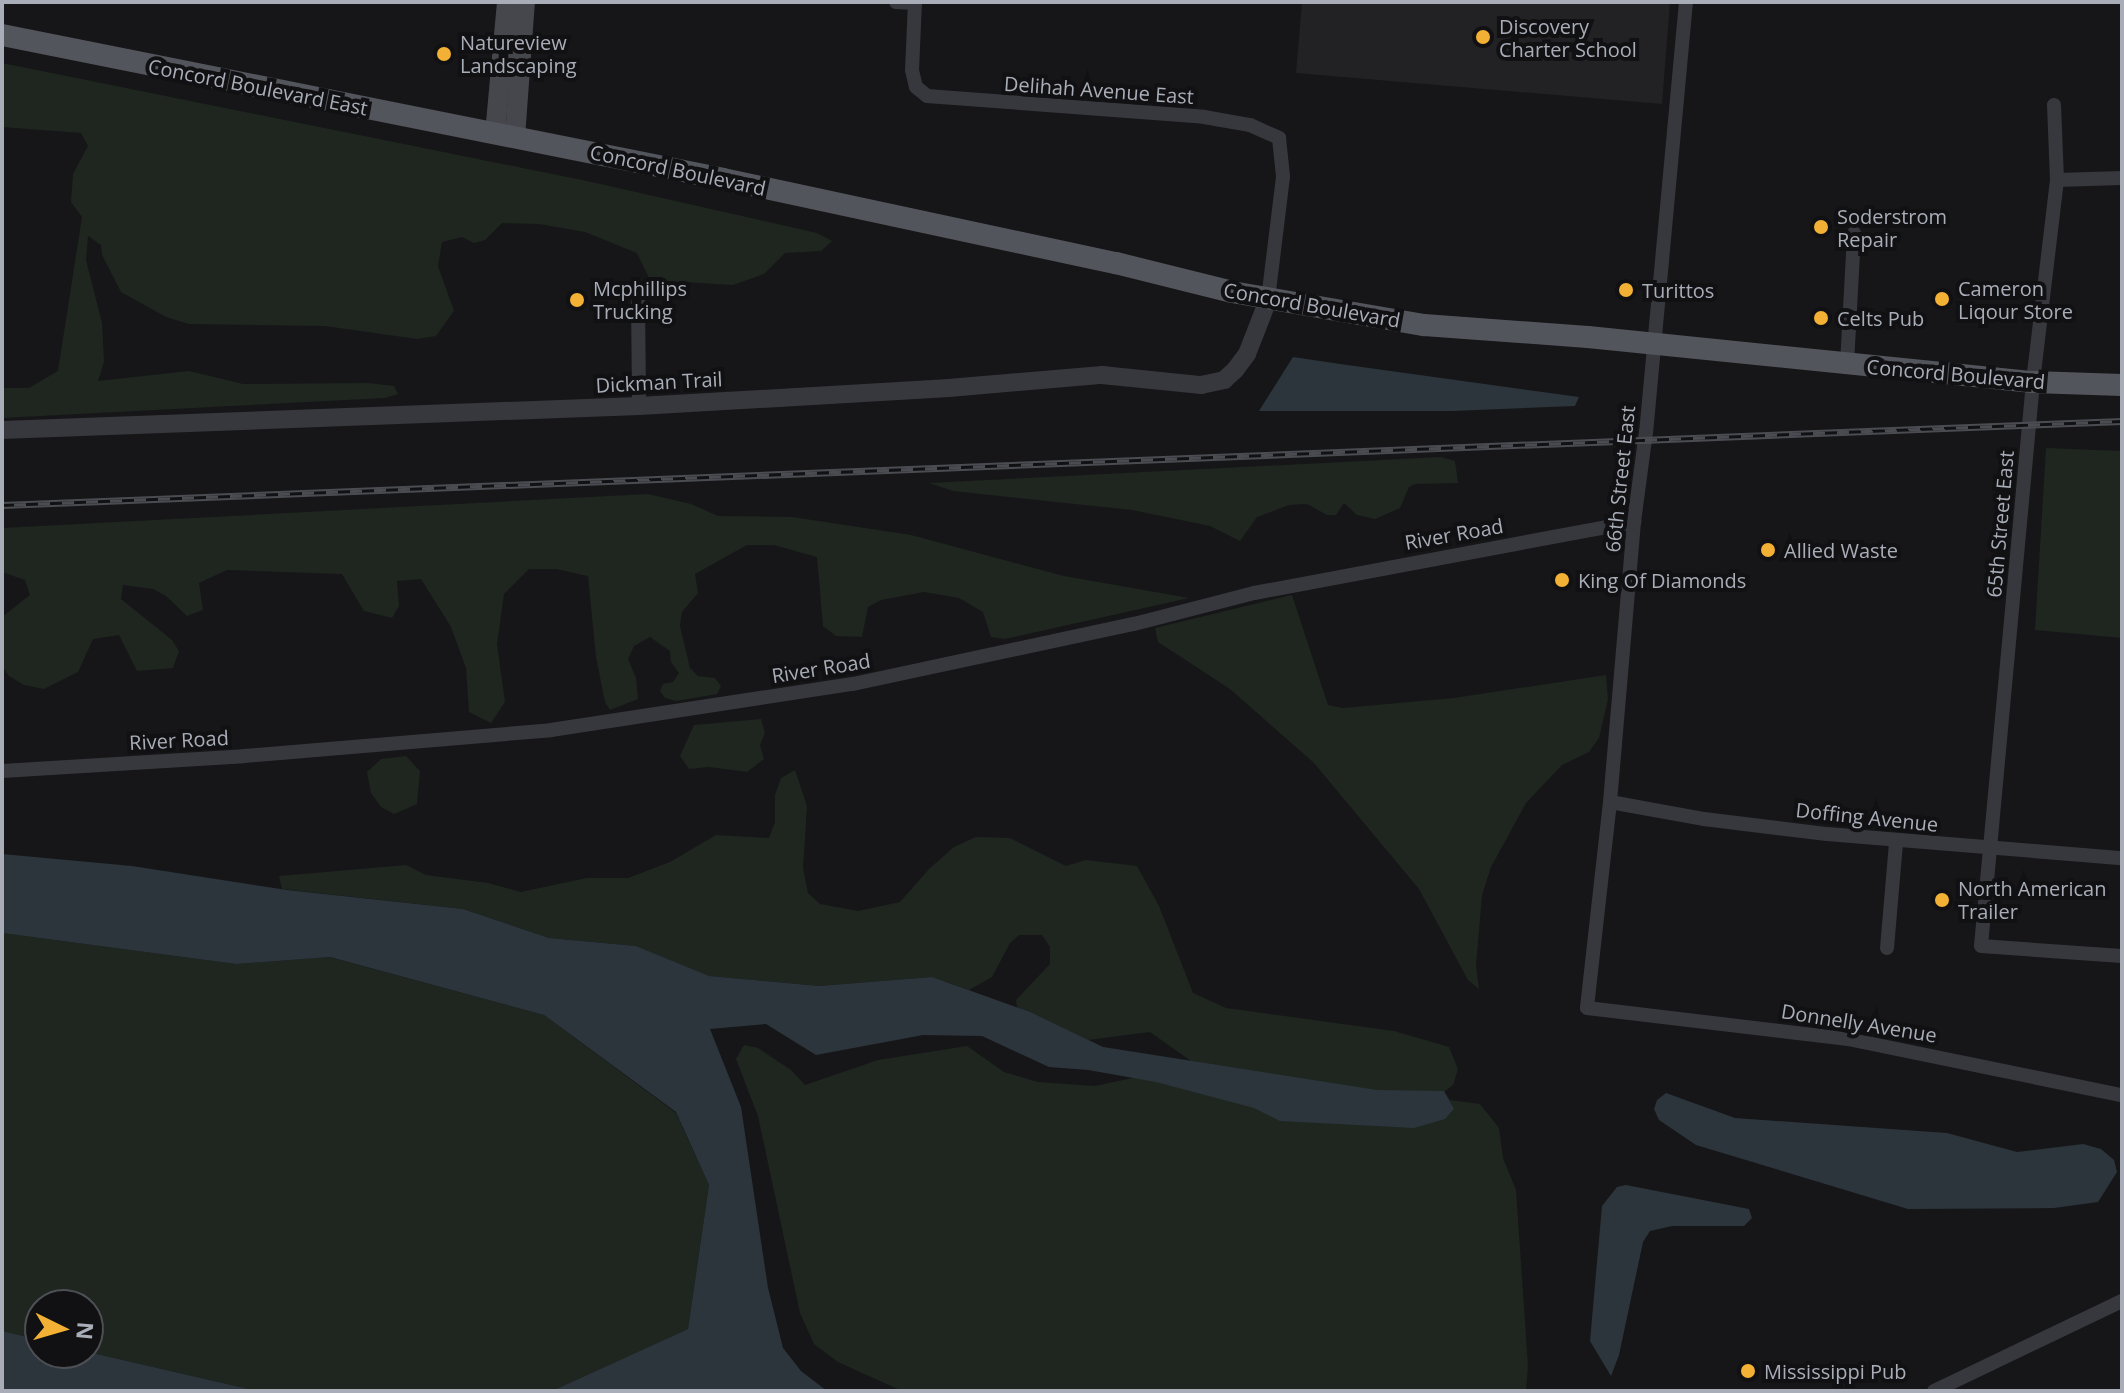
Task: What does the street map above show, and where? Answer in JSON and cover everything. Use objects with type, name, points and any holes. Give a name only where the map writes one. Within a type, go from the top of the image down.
[{"type":"main road","points":[[505,136],[507,2]]},
{"type":"main road","points":[[505,136],[525,2]]},
{"type":"main road","name":"Concord Boulevard East","points":[[2,35],[505,136]]},
{"type":"main road","name":"Concord Boulevard","points":[[505,136],[1116,263],[1268,300],[1424,325],[1654,344],[2033,382],[2122,385]]},
{"type":"street","points":[[896,2],[915,3]]},
{"type":"street","name":"66th Street East","points":[[1587,1008],[1610,802],[1634,522],[1686,2]]},
{"type":"street","name":"Delihah Avenue East","points":[[915,3],[912,70],[916,87],[927,96],[1204,117],[1250,125],[1279,138],[1283,177],[1268,300]]},
{"type":"street","name":"65th Street East","points":[[2054,105],[2057,180],[2033,382],[1981,946],[2122,956]]},
{"type":"street","points":[[2057,180],[2122,178]]},
{"type":"street","points":[[1847,364],[1854,233]]},
{"type":"street","name":"Dickman Trail","points":[[2,430],[639,406],[949,388],[1102,375],[1214,384],[1235,370],[1247,354],[1268,300]]},
{"type":"street","points":[[638,302],[639,406]]},
{"type":"street","name":"River Road","points":[[2,771],[244,756],[551,730],[853,684],[1118,627],[1254,593],[1634,522]]},
{"type":"street","name":"Doffing Avenue","points":[[1610,802],[1704,819],[1896,842],[2122,858]]},
{"type":"street","points":[[1887,948],[1896,842]]},
{"type":"street","name":"Donnelly Avenue","points":[[1587,1008],[1848,1039],[2122,1095]]},
{"type":"street","points":[[1934,1391],[2122,1301]]},
{"type":"shaded area","name":"Discovery Charter School","points":[[1302,2],[1670,2],[1662,104],[1296,73]]},
{"type":"shaded area","points":[[2,63],[587,181],[817,233],[832,241],[821,251],[785,253],[764,274],[733,285],[650,280],[637,253],[585,232],[539,224],[502,223],[485,240],[474,243],[462,237],[442,242],[438,266],[454,311],[436,336],[417,339],[325,326],[189,324],[166,317],[121,292],[102,255],[101,245],[88,236],[86,260],[102,323],[104,362],[98,381],[189,371],[243,384],[368,383],[394,386],[398,394],[385,398],[2,418],[2,388],[29,388],[58,371],[82,217],[71,202],[73,174],[88,146],[81,133],[2,127]]},
{"type":"shaded area","points":[[1293,357],[1579,397],[1575,406],[1453,411],[1259,411]]},
{"type":"shaded area","points":[[2046,448],[2122,451],[2122,638],[2035,630]]},
{"type":"shaded area","points":[[1441,457],[1455,461],[1458,483],[1415,484],[1409,487],[1400,508],[1375,519],[1357,515],[1344,503],[1336,515],[1327,515],[1307,504],[1289,505],[1257,517],[1240,541],[1210,526],[1132,510],[953,491],[929,483]]},
{"type":"shaded area","points":[[648,494],[691,504],[718,516],[792,517],[911,535],[1064,576],[1189,598],[1005,639],[991,637],[983,612],[959,598],[924,592],[881,600],[868,607],[862,637],[836,636],[823,626],[817,557],[774,545],[747,545],[695,574],[698,593],[682,612],[680,626],[690,668],[698,676],[715,678],[721,686],[717,694],[676,701],[665,698],[660,691],[663,684],[673,682],[679,673],[671,662],[670,651],[650,637],[634,646],[628,659],[636,678],[638,699],[610,710],[605,702],[596,657],[588,576],[556,569],[529,569],[504,594],[497,644],[505,702],[491,723],[469,712],[466,668],[451,627],[421,579],[397,581],[399,606],[392,618],[364,611],[342,574],[227,570],[199,583],[203,610],[187,616],[166,596],[153,589],[123,585],[121,599],[172,640],[179,651],[173,668],[137,671],[119,635],[93,639],[78,672],[44,689],[24,685],[9,676],[2,666],[2,617],[30,595],[25,580],[2,572],[2,528]]},
{"type":"shaded area","points":[[1292,595],[1328,705],[1343,708],[1454,698],[1606,675],[1608,699],[1599,738],[1589,752],[1562,765],[1526,803],[1491,867],[1482,895],[1476,966],[1479,989],[1468,980],[1419,889],[1314,763],[1230,689],[1158,642],[1155,628]]},
{"type":"shaded area","points":[[761,719],[765,733],[760,745],[764,759],[747,772],[709,767],[689,769],[680,756],[694,725]]},
{"type":"shaded area","points":[[406,756],[420,771],[417,804],[394,814],[381,807],[371,793],[367,772],[381,759]]},
{"type":"shaded area","points":[[795,770],[807,806],[803,868],[808,893],[820,904],[858,911],[900,902],[930,868],[954,847],[976,837],[1010,838],[1066,866],[1086,860],[1137,866],[1159,906],[1193,993],[1226,1008],[1394,1031],[1449,1047],[1458,1069],[1453,1085],[1444,1092],[1450,1100],[1480,1104],[1499,1128],[1503,1158],[1516,1190],[1528,1366],[1526,1391],[902,1391],[838,1362],[814,1344],[800,1313],[758,1116],[736,1059],[744,1045],[758,1048],[791,1070],[805,1085],[878,1060],[967,1046],[1004,1072],[1038,1082],[1095,1086],[1203,1063],[1191,1061],[1150,1032],[1088,1040],[1017,1007],[1016,1000],[1050,964],[1050,947],[1042,935],[1019,935],[1010,943],[992,977],[969,990],[932,977],[819,986],[708,976],[636,946],[549,938],[463,909],[282,889],[279,876],[406,865],[426,875],[488,883],[521,892],[587,878],[628,878],[670,862],[716,835],[769,838],[775,822],[775,795],[781,778]]},
{"type":"shaded area","points":[[2,854],[132,866],[287,890],[463,909],[549,938],[636,946],[709,976],[819,986],[932,977],[1030,1012],[1103,1047],[1377,1090],[1444,1091],[1454,1109],[1445,1119],[1414,1128],[1280,1121],[1254,1108],[1156,1082],[1088,1070],[1049,1067],[982,1036],[923,1035],[816,1055],[766,1024],[710,1029],[741,1107],[768,1288],[783,1348],[801,1371],[827,1391],[552,1391],[688,1329],[709,1185],[676,1112],[544,1015],[330,957],[236,964],[2,933]]},
{"type":"shaded area","points":[[2,933],[236,964],[329,957],[544,1015],[676,1113],[709,1185],[688,1329],[552,1391],[257,1391],[104,1356],[104,1289],[24,1289],[24,1336],[2,1331]]},
{"type":"shaded area","points":[[1666,1093],[1735,1118],[1947,1133],[2017,1152],[2083,1144],[2101,1149],[2114,1160],[2117,1172],[2098,1202],[2054,1208],[1908,1209],[1696,1145],[1659,1120],[1654,1109],[1657,1100]]},
{"type":"shaded area","points":[[1626,1185],[1749,1209],[1752,1218],[1744,1226],[1672,1226],[1650,1231],[1643,1242],[1619,1355],[1611,1376],[1590,1341],[1602,1206],[1617,1187]]},
{"type":"shaded area","points":[[2,1331],[24,1336],[24,1369],[104,1369],[104,1356],[257,1391],[2,1391]]},
{"type":"railway","points":[[2,505],[2122,421]]},
{"type":"place","name":"Discovery Charter School","points":[[1483,37]]},
{"type":"place","name":"Natureview Landscaping","points":[[444,54]]},
{"type":"place","name":"Soderstrom Repair","points":[[1821,227]]},
{"type":"place","name":"Turittos","points":[[1626,290]]},
{"type":"place","name":"Cameron Liqour Store","points":[[1942,299]]},
{"type":"place","name":"Mcphillips Trucking","points":[[577,300]]},
{"type":"place","name":"Celts Pub","points":[[1821,318]]},
{"type":"place","name":"Allied Waste","points":[[1768,550]]},
{"type":"place","name":"King Of Diamonds","points":[[1562,580]]},
{"type":"place","name":"North American Trailer","points":[[1942,900]]},
{"type":"place","name":"Mississippi Pub","points":[[1748,1371]]}]
